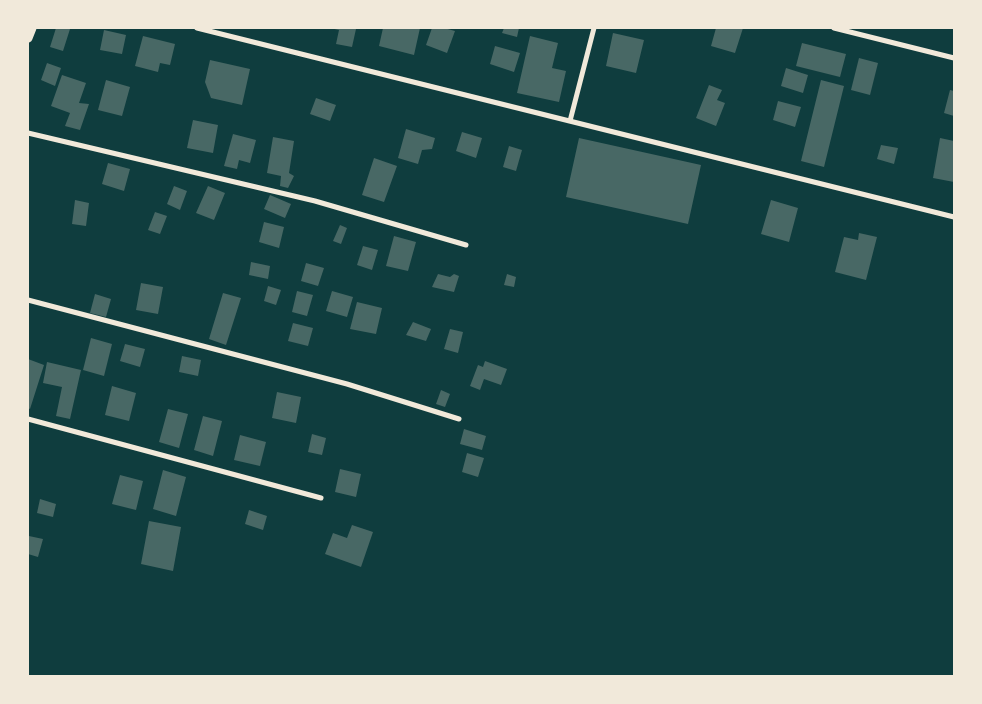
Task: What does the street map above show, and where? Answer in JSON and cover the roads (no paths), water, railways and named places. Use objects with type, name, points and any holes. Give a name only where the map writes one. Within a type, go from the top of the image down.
[{"type":"street","points":[[28,38],[32,28]]},
{"type":"street","points":[[197,28],[954,217]]},
{"type":"street","points":[[570,121],[594,28]]},
{"type":"street","points":[[834,28],[954,58]]},
{"type":"street","points":[[28,133],[315,201],[466,245]]},
{"type":"street","points":[[28,300],[347,384],[459,419]]},
{"type":"street","points":[[28,419],[321,498]]}]
